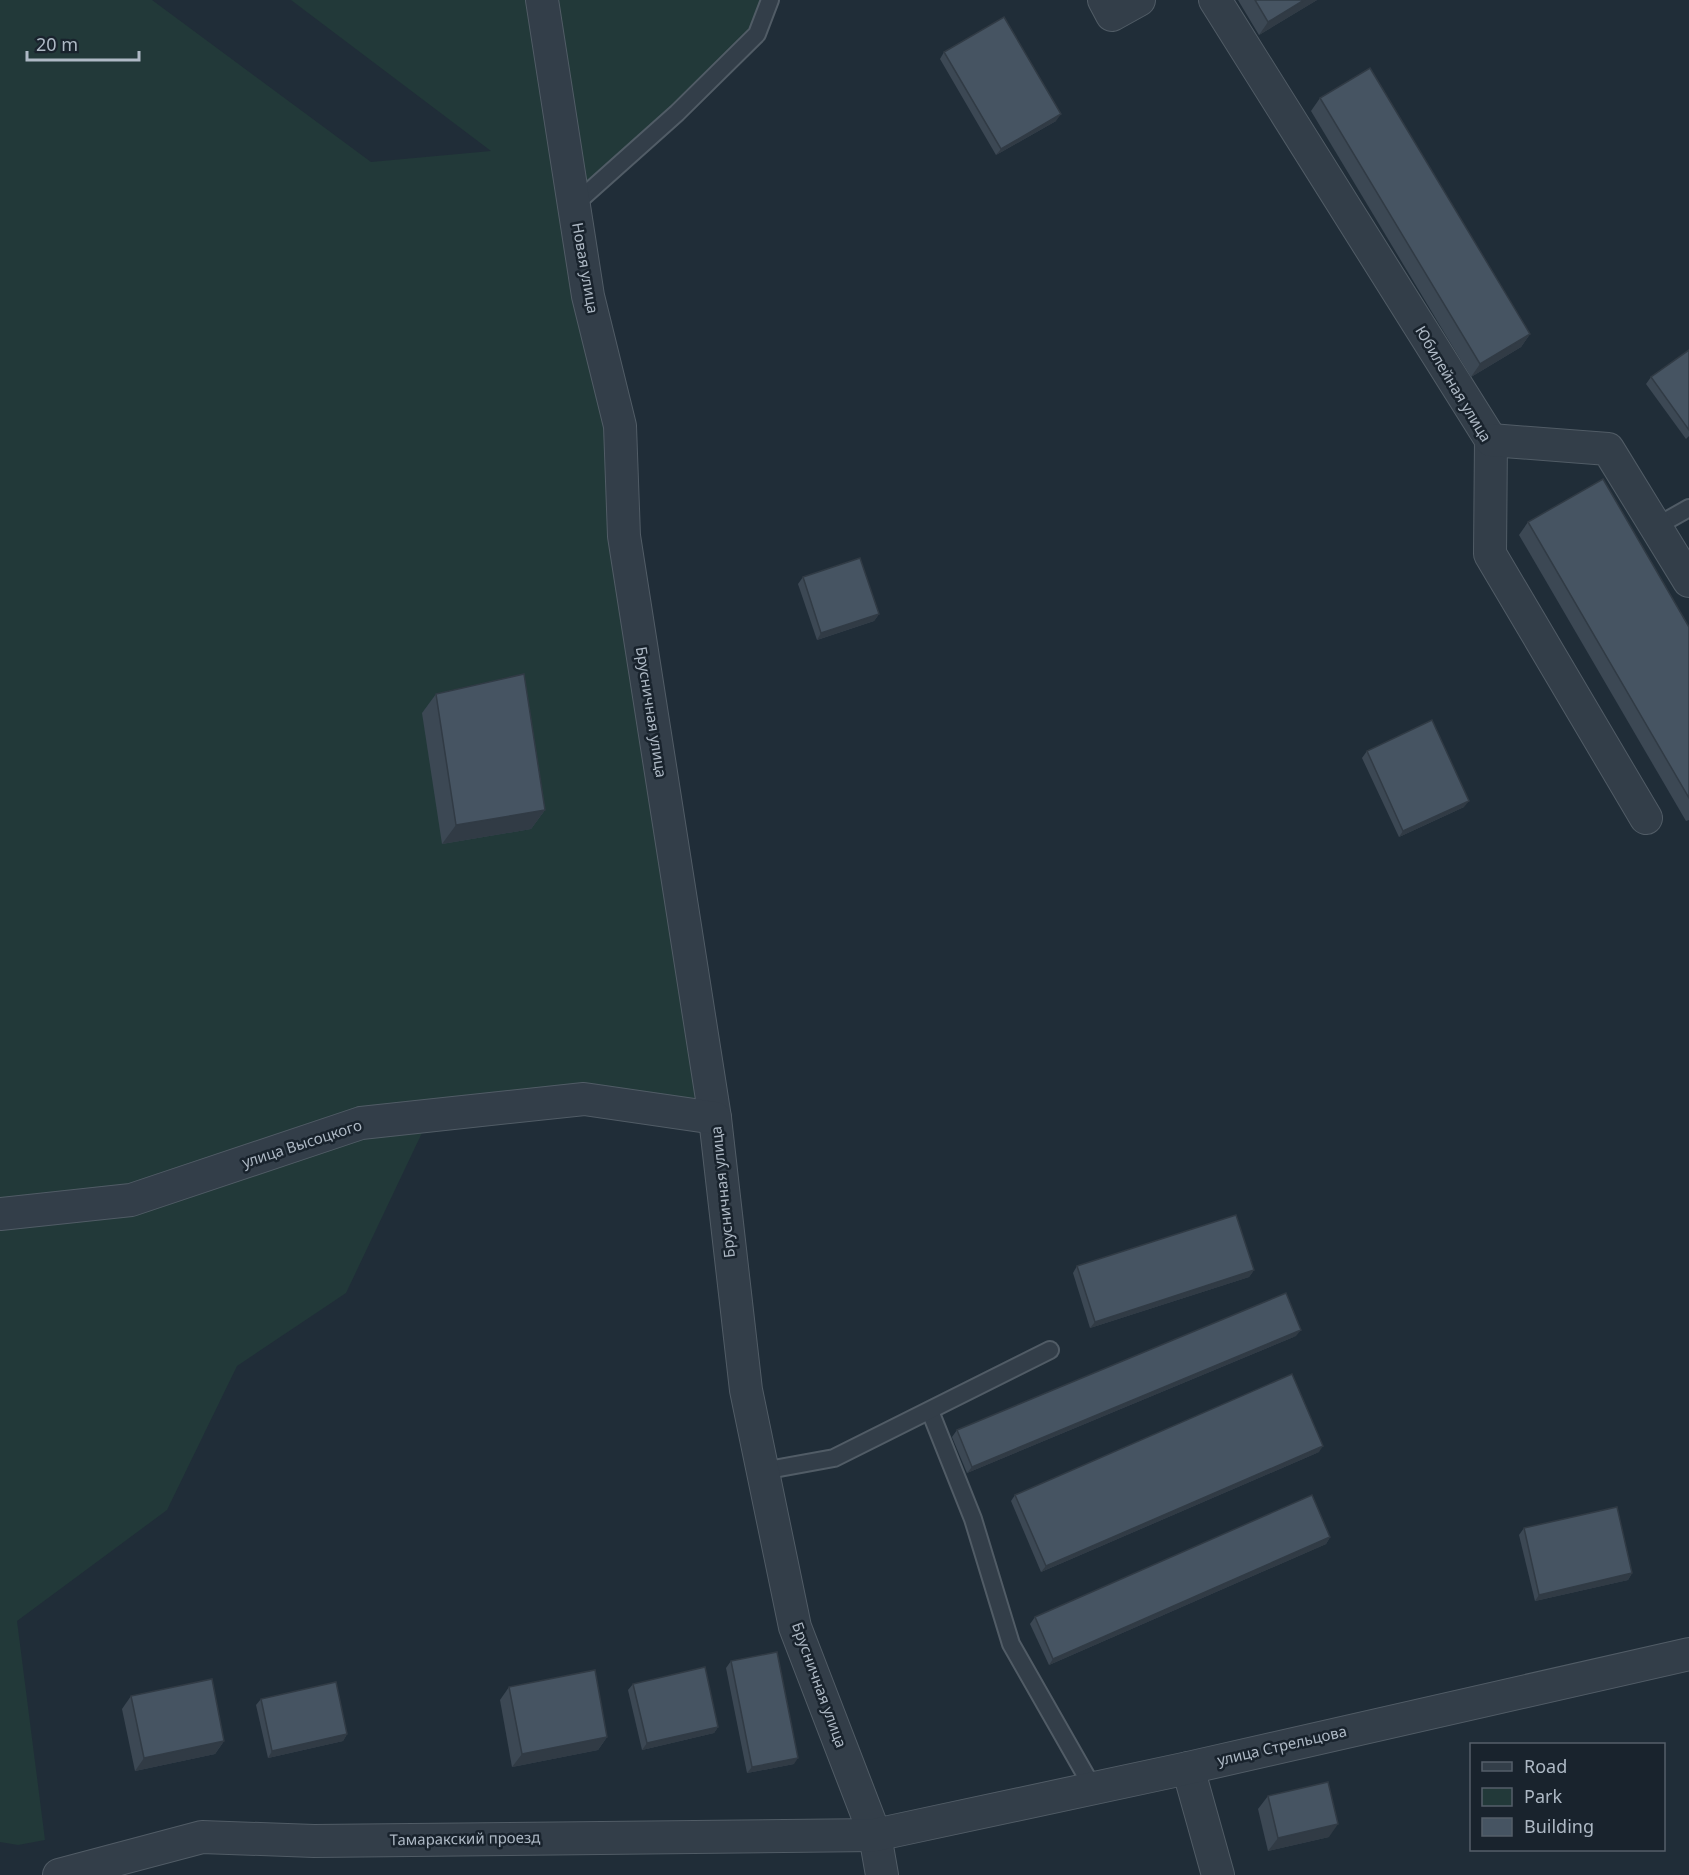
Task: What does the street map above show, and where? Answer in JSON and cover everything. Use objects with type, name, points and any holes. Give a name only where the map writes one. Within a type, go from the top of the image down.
[{"type":"street","name":"Новая улица","points":[[542,0],[588,296],[620,426],[624,536]]},
{"type":"street","points":[[1104,0],[1112,15],[1139,0]]},
{"type":"street","name":"Юбилейная улица","points":[[1215,0],[1491,440],[1490,554],[1646,818]]},
{"type":"street","points":[[1491,440],[1608,449],[1689,581]]},
{"type":"street","name":"Брусничная улица","points":[[624,536],[715,1118],[746,1390],[795,1627],[875,1835]]},
{"type":"street","name":"улица Высоцкого","points":[[0,1214],[131,1200],[361,1124],[584,1099],[715,1118]]},
{"type":"street","name":"улица Стрельцова","points":[[875,1835],[1188,1768],[1689,1654]]},
{"type":"street","points":[[1188,1768],[1218,1875]]},
{"type":"street","points":[[875,1835],[882,1875]]},
{"type":"street","name":"Тамаракский проезд","points":[[59,1875],[202,1838],[314,1841],[875,1835]]},
{"type":"lane","points":[[574,205],[677,113],[757,34],[770,0]]},
{"type":"lane","points":[[1656,526],[1689,508]]},
{"type":"lane","points":[[763,1471],[834,1458],[1050,1350]]},
{"type":"lane","points":[[930,1411],[973,1519],[1011,1644],[1093,1788]]},
{"type":"green space","points":[[0,0],[152,0],[371,162],[491,151],[291,0],[770,0],[757,34],[574,205],[715,1118],[584,1099],[430,1116],[346,1293],[237,1366],[167,1510],[17,1621],[45,1840],[18,1845],[0,1842]]},
{"type":"building","points":[[1255,0],[1304,0],[1268,22]]},
{"type":"building","points":[[1004,17],[1061,114],[1001,149],[944,52]]},
{"type":"building","points":[[1370,68],[1530,334],[1480,364],[1320,98]]},
{"type":"building","points":[[1689,350],[1689,430],[1651,377]]},
{"type":"building","points":[[1603,479],[1689,627],[1689,798],[1528,522]]},
{"type":"building","points":[[860,558],[879,614],[821,633],[803,577]]},
{"type":"building","points":[[524,674],[545,810],[456,825],[436,694]]},
{"type":"building","points":[[1432,720],[1469,801],[1403,831],[1367,751]]},
{"type":"building","points":[[1236,1215],[1254,1270],[1095,1322],[1077,1266]]},
{"type":"building","points":[[1286,1293],[1301,1330],[972,1467],[957,1430]]},
{"type":"building","points":[[1292,1374],[1323,1446],[1046,1566],[1015,1495]]},
{"type":"building","points":[[1312,1495],[1330,1537],[1053,1659],[1035,1617]]},
{"type":"building","points":[[1617,1507],[1632,1573],[1539,1595],[1524,1528]]},
{"type":"building","points":[[777,1652],[798,1758],[752,1767],[731,1661]]},
{"type":"building","points":[[705,1667],[718,1727],[647,1743],[633,1684]]},
{"type":"building","points":[[595,1670],[607,1737],[522,1754],[509,1687]]},
{"type":"building","points":[[212,1679],[224,1741],[144,1758],[131,1696]]},
{"type":"building","points":[[336,1682],[347,1734],[272,1751],[261,1699]]},
{"type":"building","points":[[1328,1782],[1338,1824],[1278,1838],[1268,1796]]}]
